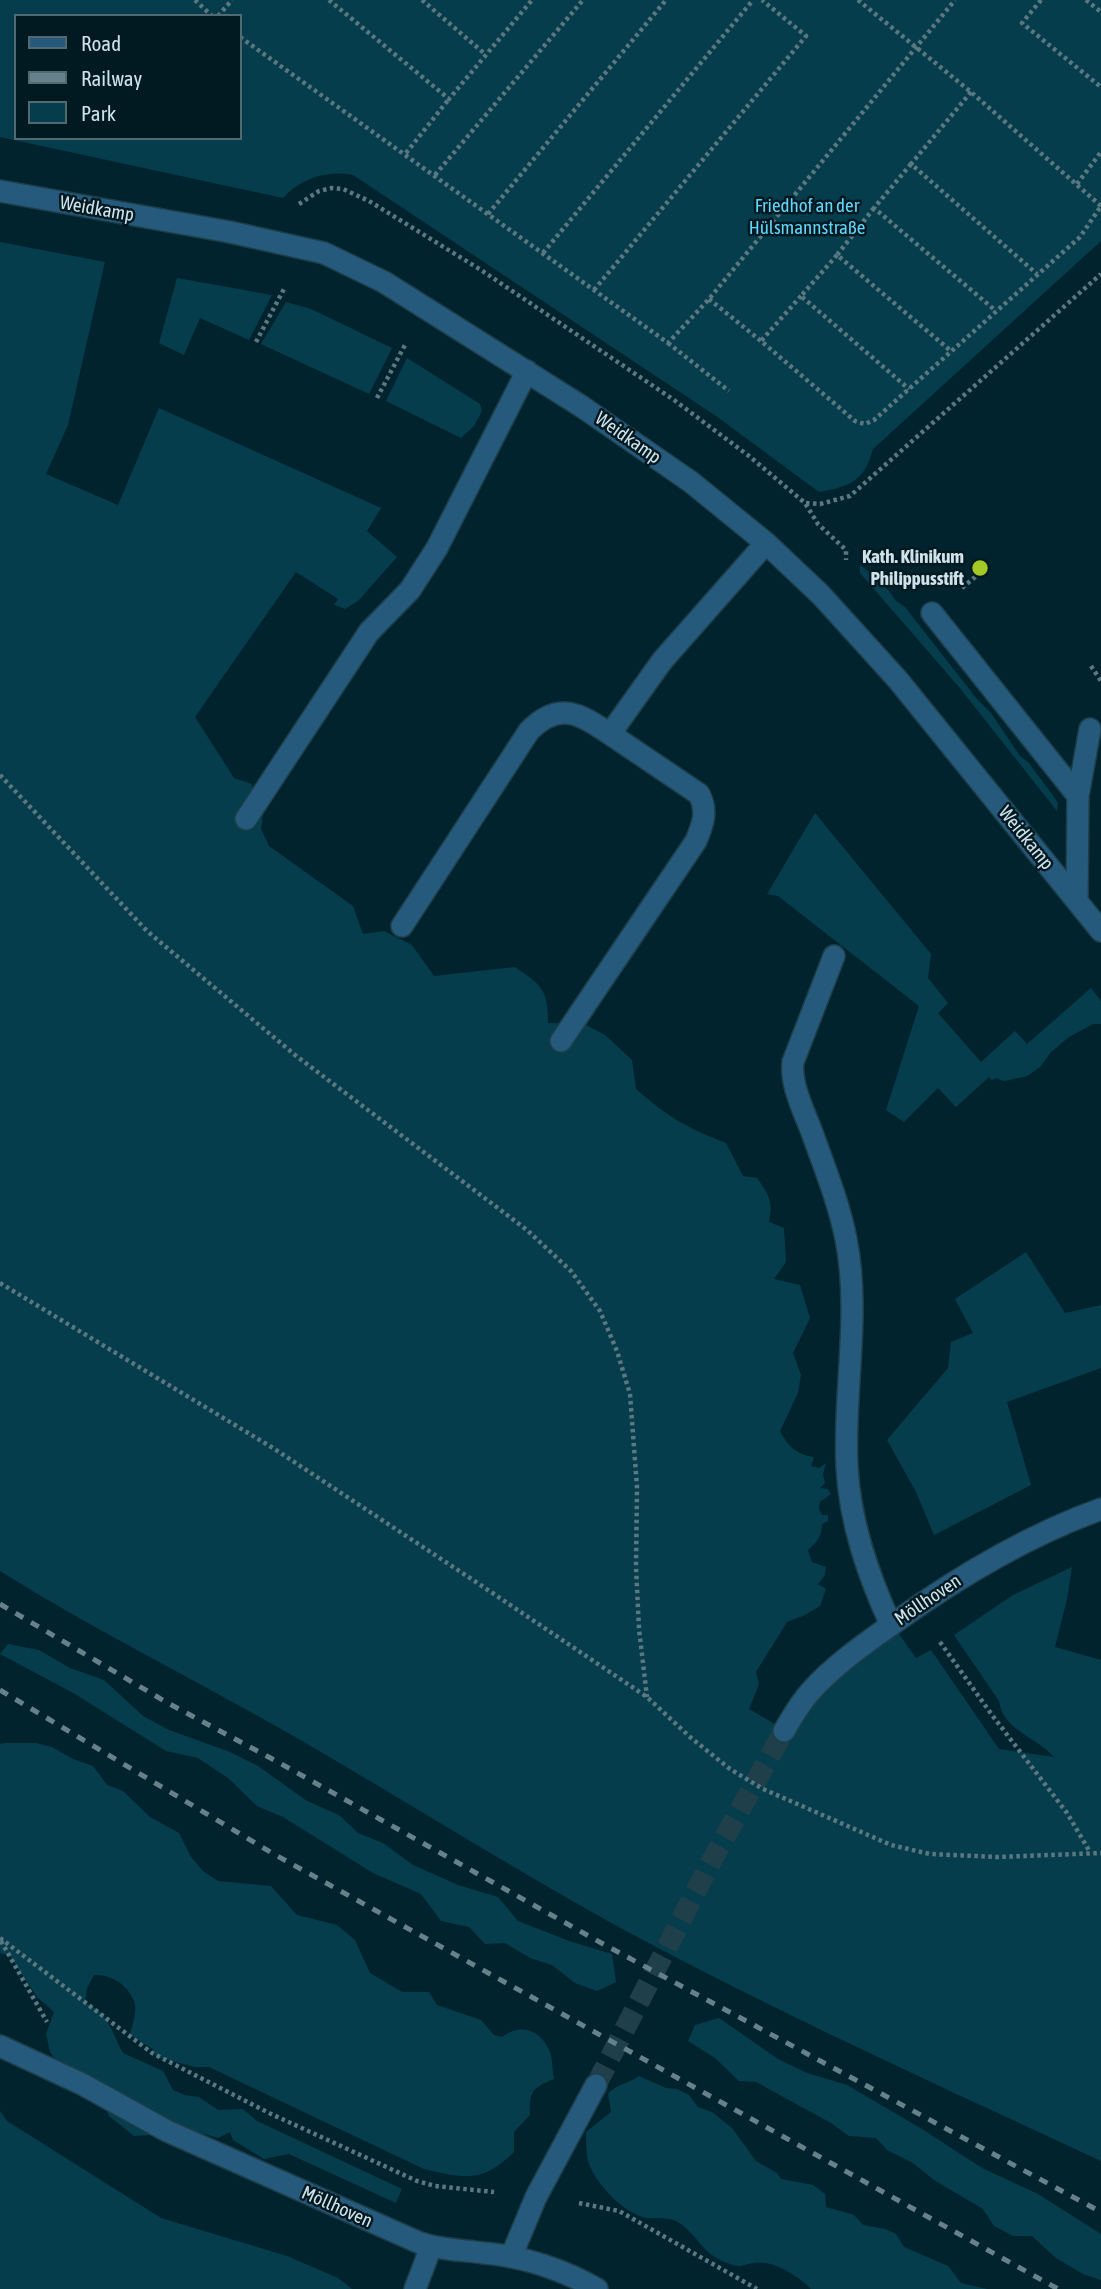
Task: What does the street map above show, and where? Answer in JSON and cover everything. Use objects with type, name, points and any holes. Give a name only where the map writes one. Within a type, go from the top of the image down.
[{"type":"street","name":"Weidkamp","points":[[0,191],[305,247],[356,267],[527,371],[691,482],[766,543],[821,595],[873,651],[1101,930]]},
{"type":"street","points":[[246,819],[369,632],[410,590],[437,548],[527,371]]},
{"type":"street","points":[[610,734],[662,661],[766,543]]},
{"type":"street","points":[[932,613],[1078,796]]},
{"type":"street","points":[[402,926],[538,722],[559,713],[571,712],[583,716],[693,789],[703,801],[705,809],[696,841],[561,1041]]},
{"type":"street","points":[[1077,901],[1078,796],[1090,729]]},
{"type":"street","points":[[834,956],[792,1070],[835,1197],[846,1242],[851,1292],[847,1439],[849,1489],[864,1555],[891,1625]]},
{"type":"street","name":"Möllhoven","points":[[784,1731],[799,1706],[822,1680],[916,1607],[1006,1551],[1101,1509]]},
{"type":"street","name":"Möllhoven","points":[[0,2046],[82,2084],[167,2131],[431,2247],[511,2257],[556,2270],[597,2289]]},
{"type":"street","points":[[511,2257],[536,2197],[596,2085]]},
{"type":"street","points":[[415,2289],[431,2247]]},
{"type":"path","points":[[195,0],[210,14]]},
{"type":"path","points":[[220,14],[232,0]]},
{"type":"path","points":[[330,0],[449,99]]},
{"type":"path","points":[[422,0],[485,54]]},
{"type":"path","points":[[406,153],[532,0]]},
{"type":"path","points":[[435,175],[583,0]]},
{"type":"path","points":[[488,214],[666,0]]},
{"type":"path","points":[[543,253],[752,0]]},
{"type":"path","points":[[594,290],[806,36],[762,0]]},
{"type":"path","points":[[709,299],[855,421],[865,424],[874,420],[1080,237],[1101,206],[971,92],[858,0]]},
{"type":"path","points":[[668,343],[709,299],[955,0]]},
{"type":"path","points":[[1041,0],[1022,23],[1101,87]]},
{"type":"path","points":[[1086,0],[1101,12]]},
{"type":"path","points":[[242,38],[406,153],[668,343],[729,391]]},
{"type":"path","points":[[761,341],[837,255],[971,92]]},
{"type":"path","points":[[1077,184],[1101,152]]},
{"type":"path","points":[[911,164],[1037,274]]},
{"type":"path","points":[[275,241],[301,202],[319,191],[343,189],[369,201],[481,270],[674,400],[749,456],[805,503],[818,524],[846,550]]},
{"type":"path","points":[[874,208],[996,311]]},
{"type":"path","points":[[256,342],[305,247]]},
{"type":"path","points":[[837,255],[951,351]]},
{"type":"path","points":[[805,503],[820,504],[850,496],[1041,330],[1101,274]]},
{"type":"path","points":[[801,296],[909,389]]},
{"type":"path","points":[[377,398],[425,307]]},
{"type":"path","points":[[1091,666],[1101,681]]},
{"type":"path","points":[[0,775],[147,931],[295,1055],[527,1230],[571,1271],[600,1311],[617,1351],[630,1394],[637,1487],[638,1617],[647,1697]]},
{"type":"path","points":[[0,1283],[273,1448],[647,1697],[720,1761],[763,1789],[891,1845],[930,1854],[998,1857],[1101,1853]]},
{"type":"path","points":[[916,1607],[992,1715],[1068,1813],[1090,1852]]},
{"type":"path","points":[[0,1938],[48,2023]]},
{"type":"path","points":[[0,1938],[152,2053],[269,2113],[417,2181],[436,2186],[602,2206],[619,2211],[757,2289]]},
{"type":"green space","name":"Friedhof an der Hülsmannstraße","points":[[0,0],[1101,0],[1101,241],[873,449],[860,476],[847,484],[819,492],[716,416],[353,175],[315,177],[298,185],[283,198],[0,137]]},
{"type":"green space","points":[[0,242],[105,262],[68,425],[46,474],[118,505],[159,408],[381,508],[367,531],[397,557],[358,601],[345,609],[334,605],[338,599],[296,572],[195,717],[234,778],[252,784],[253,796],[263,815],[261,829],[269,846],[353,906],[363,934],[384,931],[412,945],[434,976],[515,967],[542,989],[547,1003],[548,1023],[584,1024],[605,1035],[632,1060],[636,1089],[678,1121],[726,1143],[743,1176],[757,1178],[767,1194],[771,1209],[769,1222],[784,1228],[786,1262],[774,1279],[800,1285],[810,1318],[793,1353],[801,1375],[798,1393],[780,1431],[793,1449],[814,1457],[811,1466],[819,1468],[826,1463],[823,1474],[825,1483],[820,1488],[828,1489],[831,1494],[820,1502],[819,1509],[822,1515],[828,1515],[828,1521],[822,1524],[818,1538],[808,1550],[812,1562],[826,1567],[825,1575],[818,1584],[826,1589],[820,1606],[787,1622],[756,1672],[759,1684],[749,1709],[780,1727],[894,1627],[916,1658],[931,1650],[999,1749],[1054,1757],[1007,1720],[999,1701],[954,1635],[1013,1595],[1072,1567],[1055,1647],[1101,1660],[1101,2161],[796,2017],[615,1925],[290,1734],[71,1614],[0,1571]]},
{"type":"green space","points":[[177,278],[272,295],[249,340],[200,318],[184,355],[159,343]]},
{"type":"green space","points":[[286,302],[311,309],[392,348],[369,394],[261,344]]},
{"type":"green space","points":[[407,358],[480,404],[482,411],[474,426],[461,438],[386,401]]},
{"type":"green space","points":[[860,564],[905,607],[991,713],[1020,756],[1028,762],[1054,797],[1058,803],[1057,811],[959,687],[860,573]]},
{"type":"green space","points":[[815,813],[931,954],[928,978],[948,1003],[938,1013],[981,1062],[1015,1031],[1027,1044],[1091,988],[1101,1001],[1101,1024],[1093,1024],[1069,1037],[1051,1052],[1040,1067],[1027,1076],[1004,1081],[996,1078],[992,1080],[989,1077],[956,1107],[938,1088],[904,1122],[886,1110],[919,1006],[778,896],[767,894]]},
{"type":"green space","points":[[1026,1252],[1065,1313],[1101,1305],[1101,1368],[1007,1402],[1031,1485],[934,1535],[916,1492],[887,1440],[948,1368],[951,1342],[973,1333],[955,1299]]},
{"type":"green space","points":[[8,1644],[39,1650],[70,1668],[104,1680],[143,1716],[169,1730],[230,1752],[258,1766],[307,1801],[339,1815],[358,1833],[383,1843],[413,1865],[458,1885],[498,1897],[518,1921],[612,1954],[616,1982],[597,1991],[575,1983],[552,1965],[530,1958],[505,1943],[485,1944],[469,1927],[441,1921],[421,1894],[373,1873],[283,1817],[257,1806],[228,1778],[198,1758],[166,1751],[75,1694],[0,1654]]},
{"type":"green space","points":[[36,1743],[52,1747],[93,1766],[107,1785],[123,1791],[150,1817],[179,1833],[191,1857],[203,1871],[218,1881],[271,1886],[297,1915],[337,1925],[355,1940],[370,1973],[402,1992],[429,1992],[437,2005],[481,2020],[494,2035],[502,2037],[522,2029],[540,2037],[550,2053],[554,2079],[533,2091],[530,2115],[514,2132],[514,2152],[492,2169],[472,2176],[424,2169],[209,2067],[195,2067],[156,2057],[153,2049],[130,2035],[135,2009],[128,1990],[113,1979],[94,1975],[87,1988],[85,2003],[105,2018],[123,2053],[163,2071],[173,2090],[199,2097],[218,2110],[243,2109],[257,2121],[402,2189],[396,2203],[289,2154],[264,2159],[233,2140],[230,2132],[218,2138],[198,2132],[134,2136],[109,2116],[104,2104],[77,2090],[50,2052],[46,2034],[54,2012],[37,1997],[10,1956],[0,1953],[0,1744]]},
{"type":"green space","points":[[719,2018],[778,2059],[807,2073],[847,2085],[982,2168],[1038,2194],[1101,2234],[1101,2280],[1083,2274],[1056,2258],[1032,2236],[1013,2236],[994,2226],[983,2209],[934,2180],[913,2163],[887,2150],[876,2138],[849,2136],[831,2123],[756,2082],[739,2081],[715,2058],[688,2041],[695,2025]]},
{"type":"green space","points":[[639,2076],[689,2095],[698,2107],[712,2112],[732,2128],[756,2161],[777,2173],[781,2179],[813,2185],[825,2194],[826,2207],[854,2215],[863,2225],[896,2234],[904,2247],[948,2266],[961,2283],[987,2289],[811,2289],[777,2266],[753,2263],[738,2266],[722,2261],[707,2251],[686,2228],[674,2220],[647,2218],[629,2211],[612,2197],[593,2172],[587,2156],[586,2132],[611,2112],[608,2094]]},
{"type":"green space","points":[[0,2111],[7,2121],[161,2218],[287,2256],[338,2278],[352,2289],[0,2289]]},
{"type":"tunnel","points":[[596,2085],[712,1860],[784,1731]]},
{"type":"railway","points":[[0,1604],[166,1702],[605,1945],[1101,2212]]},
{"type":"railway","points":[[0,1690],[272,1853],[1058,2289]]},
{"type":"place","name":"Kath. Klinikum Philippusstift","points":[[980,568]]}]
